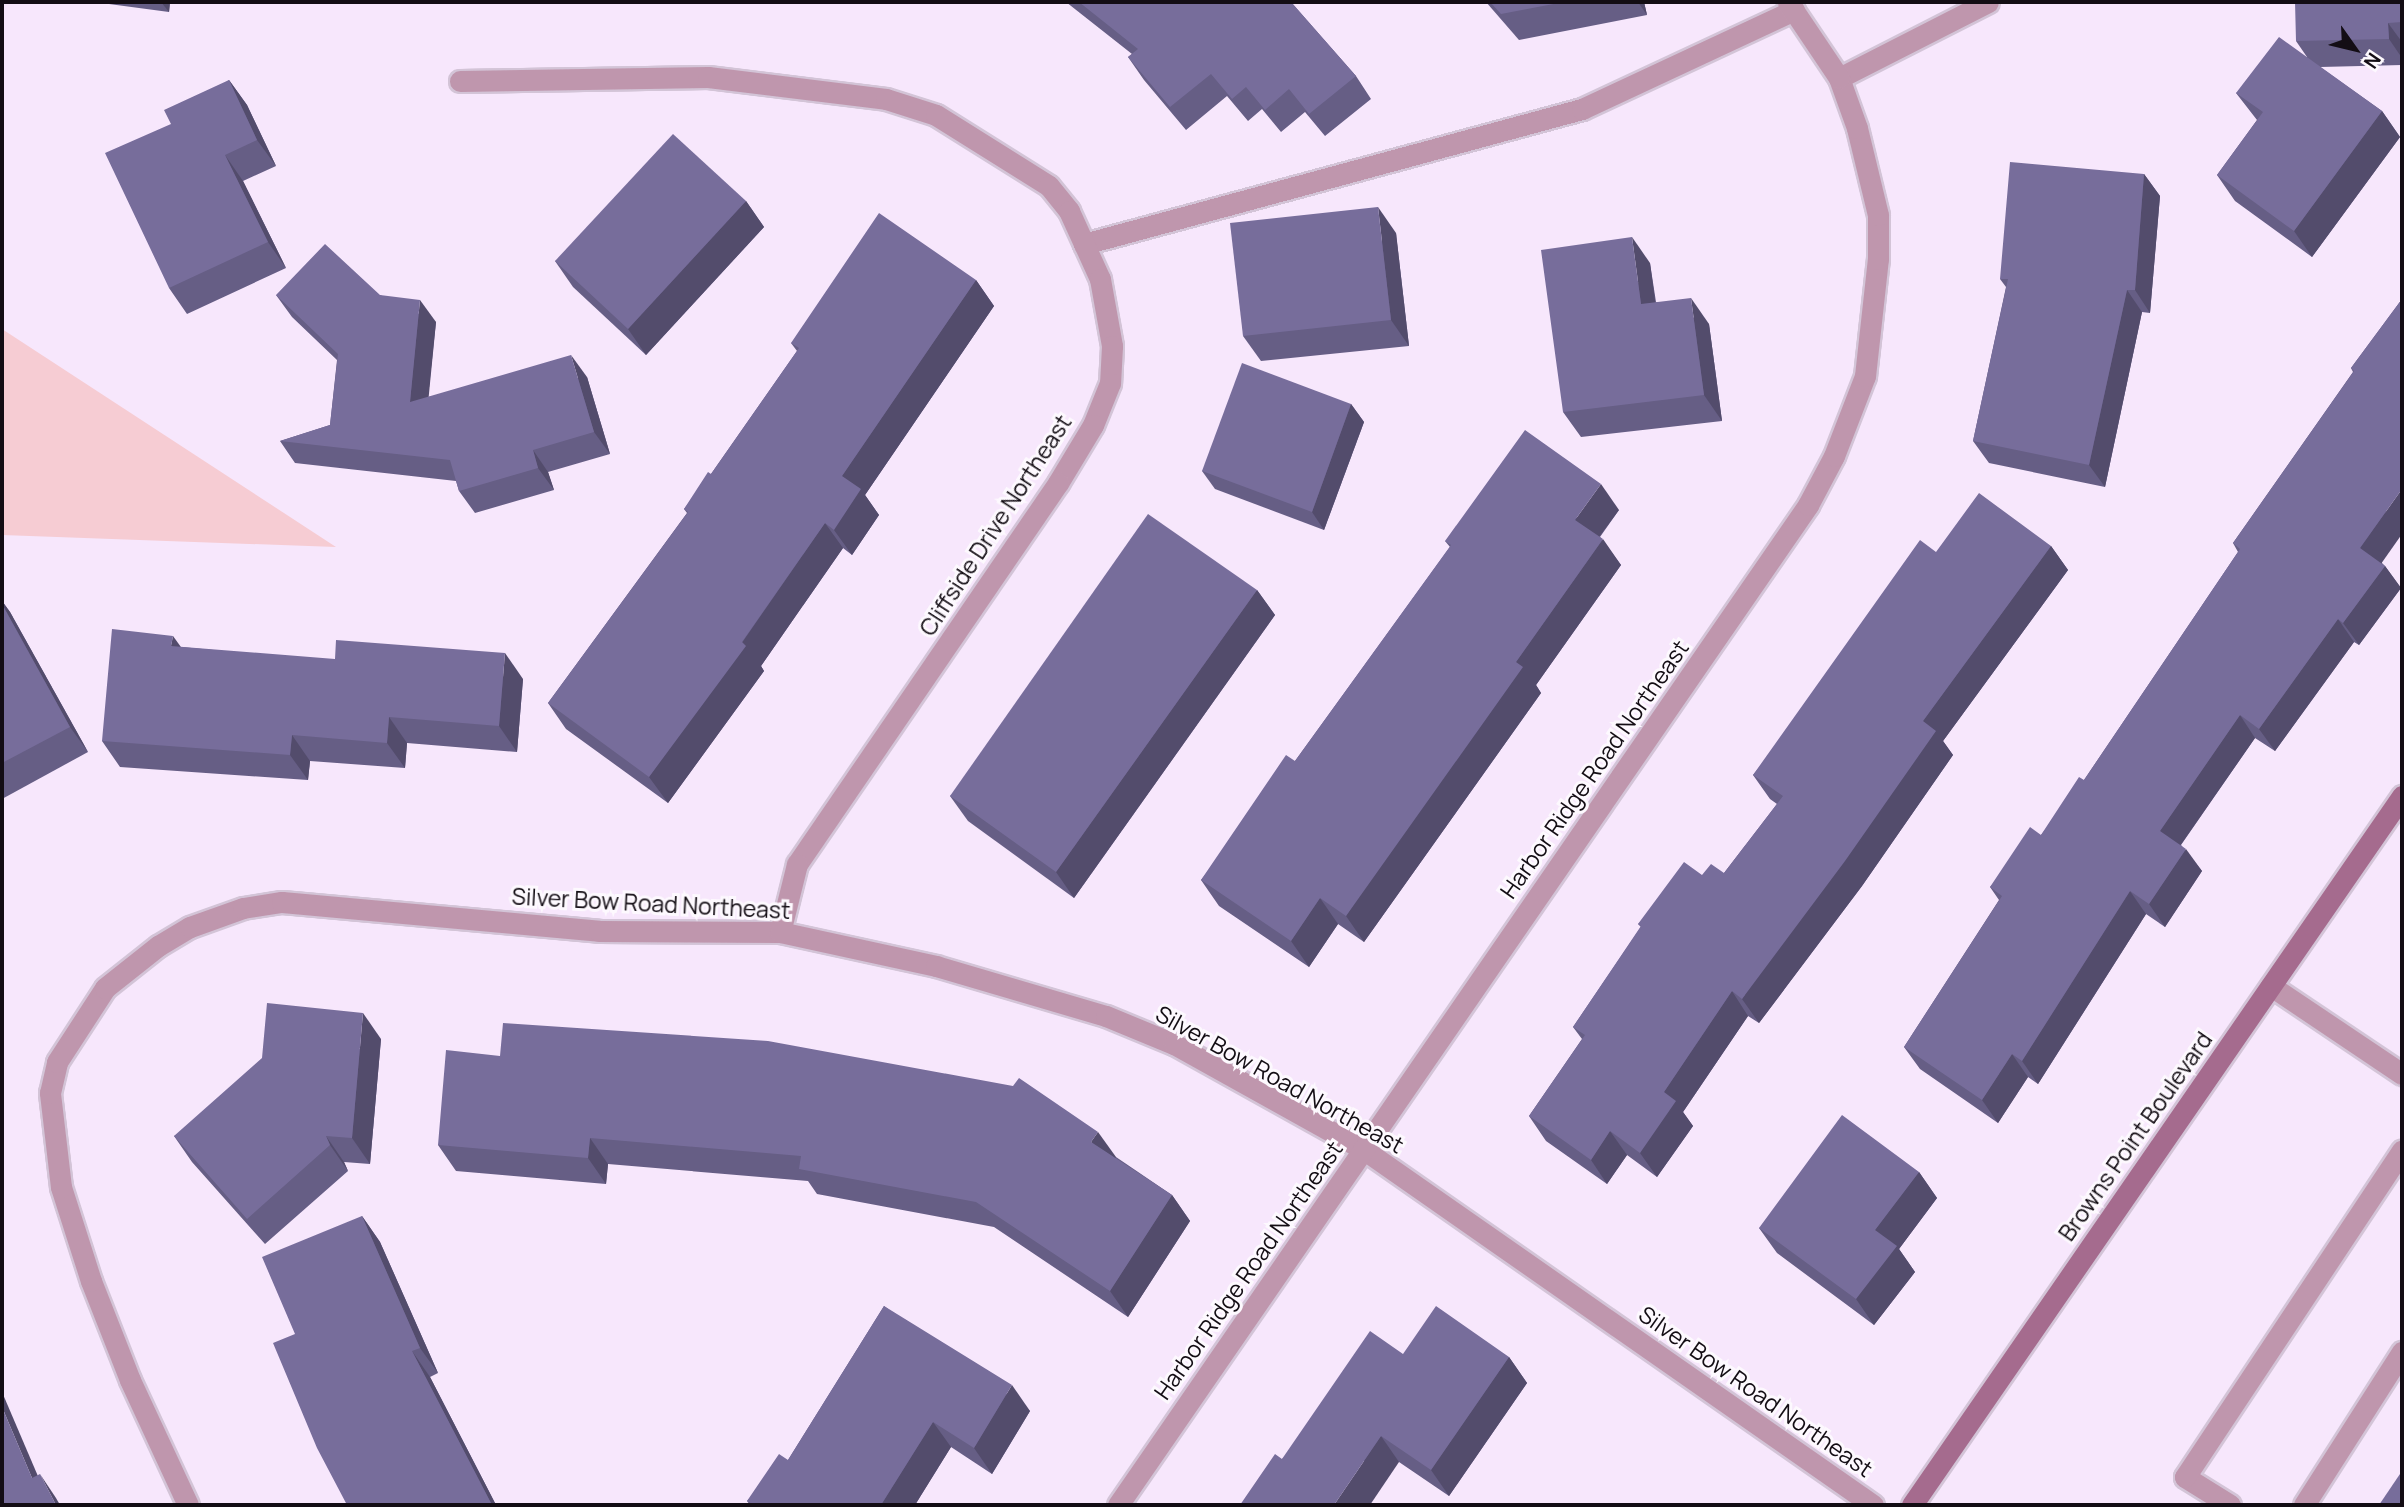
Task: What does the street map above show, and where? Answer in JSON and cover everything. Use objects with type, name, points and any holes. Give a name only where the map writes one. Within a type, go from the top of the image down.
[{"type":"street","points":[[1839,78],[1988,2]]},
{"type":"street","points":[[1084,244],[1582,109],[1791,6]]},
{"type":"street","name":"Harbor Ridge Road Northeast","points":[[1118,1505],[1808,505],[1834,456],[1865,376],[1878,259],[1878,215],[1857,128],[1839,78],[1791,6]]},
{"type":"street","name":"Cliffside Drive Northeast","points":[[460,81],[708,77],[886,99],[936,116],[1049,186],[1069,211],[1084,244],[1110,314],[1112,346],[1110,383],[1093,425],[1058,483],[797,864],[780,932]]},
{"type":"street","name":"Browns Point Boulevard","points":[[1912,1505],[2402,796]]},
{"type":"street","name":"Silver Bow Road Northeast","points":[[188,1505],[130,1380],[61,1187],[50,1093],[57,1062],[105,988],[158,946],[190,927],[243,908],[282,902],[598,931],[780,932],[936,966],[1106,1016],[1174,1044],[1363,1149],[1873,1505]]},
{"type":"street","points":[[2271,986],[2402,1074]]},
{"type":"street","points":[[2230,1505],[2185,1478],[2402,1150]]},
{"type":"street","points":[[2304,1505],[2402,1352]]},
{"type":"shaded area","points":[[2,329],[336,547],[2,535]]},
{"type":"building","points":[[1079,2],[1291,2],[1356,76],[1309,114],[1289,89],[1265,110],[1246,87],[1232,99],[1211,74],[1170,107],[1128,57],[1138,49]]},
{"type":"building","points":[[1490,2],[1564,2],[1501,14]]},
{"type":"building","points":[[2295,2],[2402,2],[2402,22],[2388,23],[2389,39],[2296,41]]},
{"type":"building","points":[[2279,37],[2382,111],[2294,231],[2217,175],[2263,112],[2236,93]]},
{"type":"building","points":[[229,80],[257,140],[225,155],[268,242],[169,288],[105,153],[171,124],[164,110]]},
{"type":"building","points":[[673,134],[746,201],[628,329],[555,261]]},
{"type":"building","points":[[2010,162],[2144,174],[2135,290],[2127,290],[2089,465],[1973,441],[2008,279],[2000,279]]},
{"type":"building","points":[[1378,207],[1391,320],[1243,336],[1230,223]]},
{"type":"building","points":[[879,213],[976,280],[842,476],[861,489],[834,530],[825,523],[742,642],[746,646],[649,777],[548,703],[688,512],[684,509],[708,472],[711,474],[799,348],[791,343]]},
{"type":"building","points":[[1632,237],[1641,304],[1691,298],[1704,395],[1563,412],[1541,250]]},
{"type":"building","points":[[325,244],[380,295],[420,300],[410,402],[571,355],[594,432],[533,450],[538,468],[459,491],[450,460],[280,441],[330,425],[338,354],[276,295]]},
{"type":"building","points":[[2402,299],[2402,489],[2360,548],[2385,566],[2343,623],[2338,619],[2259,729],[2240,715],[2160,831],[2186,849],[2149,904],[2130,891],[2022,1061],[2012,1054],[1982,1100],[1904,1047],[2002,896],[1990,887],[2030,827],[2041,835],[2079,777],[2084,780],[2240,549],[2233,543],[2354,371],[2351,368]]},
{"type":"building","points":[[1242,363],[1351,404],[1312,512],[1202,471]]},
{"type":"building","points":[[1525,430],[1601,484],[1575,520],[1603,539],[1516,662],[1523,667],[1346,916],[1320,898],[1291,941],[1201,880],[1286,755],[1295,761],[1451,545],[1445,541]]},
{"type":"building","points":[[1979,493],[2051,546],[1923,721],[1936,731],[1845,861],[1742,999],[1732,991],[1664,1092],[1676,1101],[1640,1153],[1610,1131],[1591,1160],[1529,1116],[1585,1035],[1573,1027],[1641,926],[1638,924],[1684,862],[1702,875],[1711,864],[1724,873],[1783,796],[1753,775],[1920,540],[1936,552]]},
{"type":"building","points":[[1148,514],[1257,590],[1056,872],[950,796]]},
{"type":"building","points":[[2,604],[70,727],[2,763]]},
{"type":"building","points":[[112,629],[173,636],[171,646],[335,659],[336,640],[505,653],[499,726],[389,717],[387,743],[292,735],[290,755],[102,741]]},
{"type":"building","points":[[267,1003],[363,1013],[352,1138],[326,1136],[330,1145],[247,1219],[174,1136],[262,1058]]},
{"type":"building","points":[[503,1023],[768,1041],[1013,1086],[1019,1078],[1098,1132],[1091,1142],[1172,1195],[1110,1291],[976,1202],[799,1169],[801,1156],[590,1138],[588,1158],[438,1145],[446,1050],[500,1056]]},
{"type":"building","points":[[1842,1115],[1919,1172],[1875,1230],[1897,1246],[1856,1299],[1759,1228]]},
{"type":"building","points":[[362,1216],[420,1348],[412,1351],[492,1505],[347,1505],[317,1448],[273,1343],[295,1334],[262,1257]]},
{"type":"building","points":[[884,1306],[1012,1385],[974,1448],[933,1422],[881,1505],[754,1505],[747,1501],[779,1454],[788,1460]]},
{"type":"building","points":[[1436,1306],[1509,1357],[1431,1470],[1381,1436],[1334,1505],[1240,1505],[1275,1454],[1282,1459],[1370,1331],[1403,1354]]},
{"type":"building","points":[[2,1407],[32,1478],[40,1474],[56,1505],[2,1505]]},
{"type":"building","points":[[2402,1471],[2402,1505],[2379,1505]]}]
